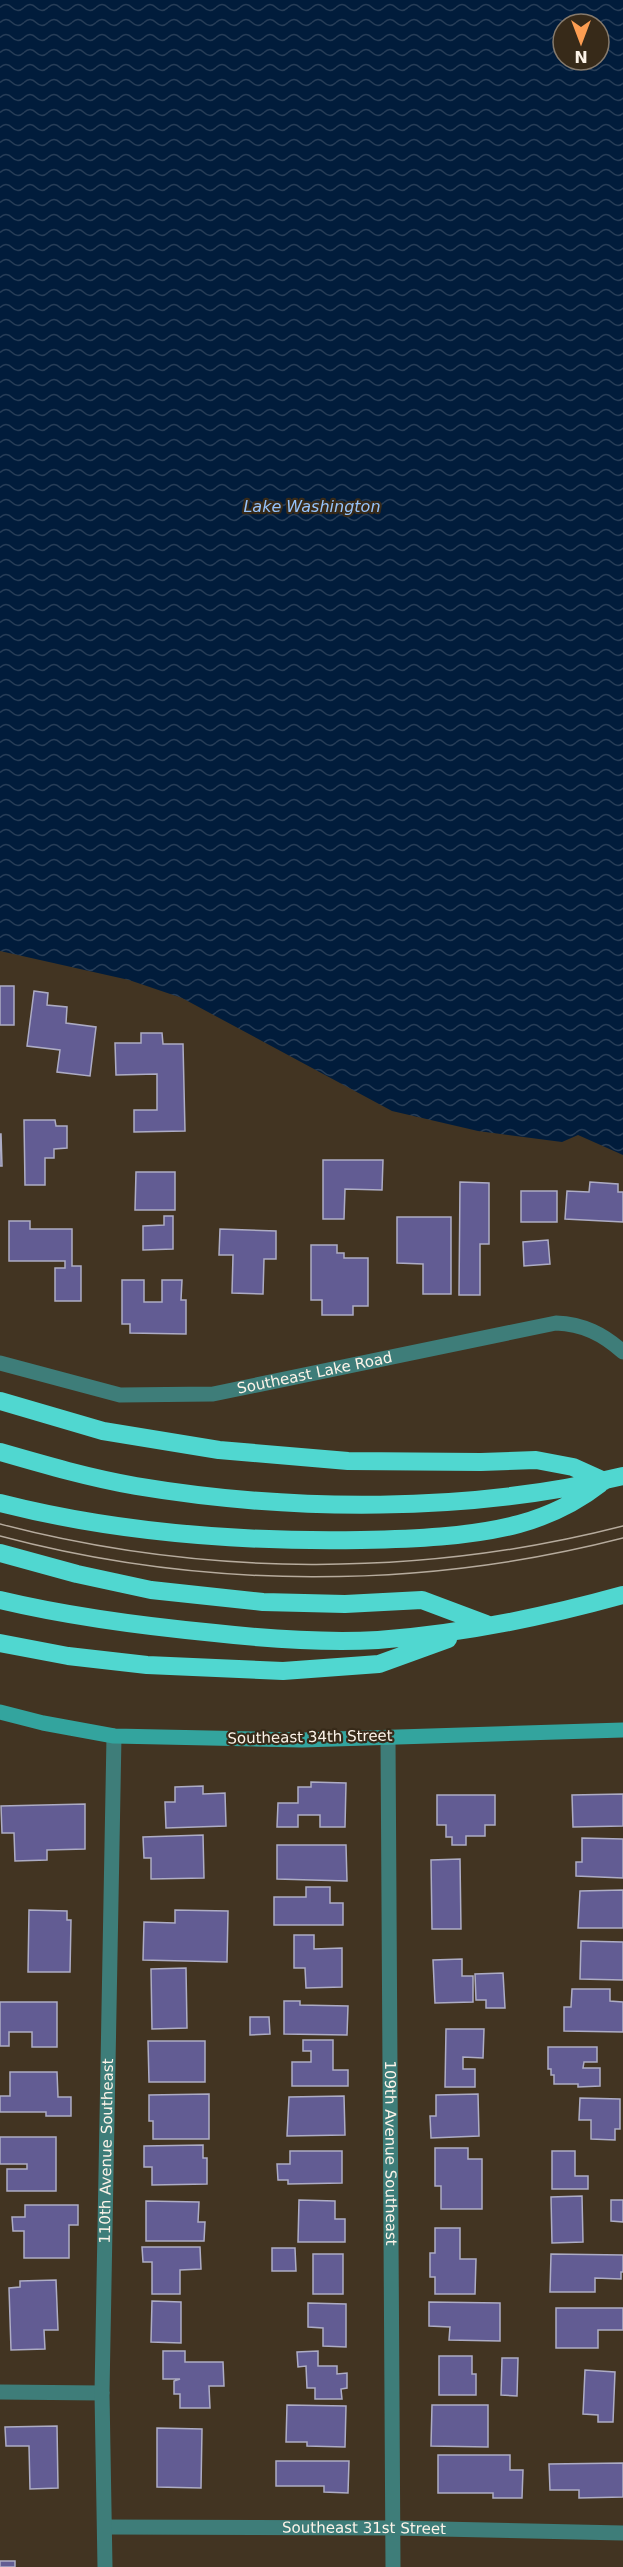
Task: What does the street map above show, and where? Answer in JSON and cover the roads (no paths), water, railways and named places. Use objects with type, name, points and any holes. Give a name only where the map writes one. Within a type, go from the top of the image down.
[{"type":"highway","points":[[0,1401],[103,1431],[219,1450],[283,1457],[358,1461],[536,1460],[573,1467],[604,1481]]},
{"type":"highway","points":[[0,1452],[72,1472],[136,1486],[207,1496],[284,1503],[443,1502],[578,1493]]},
{"type":"highway","points":[[0,1503],[74,1519],[186,1534],[282,1540],[390,1540],[520,1524],[578,1493],[604,1481],[623,1476]]},
{"type":"highway","points":[[0,1553],[107,1581],[219,1599],[324,1604],[422,1600],[488,1625]]},
{"type":"highway","points":[[0,1600],[141,1626],[298,1642],[378,1640],[488,1625],[623,1595]]},
{"type":"highway","points":[[0,1643],[68,1656],[147,1665],[283,1671],[379,1664],[488,1625]]},
{"type":"street","name":"Southeast Lake Road","points":[[0,1363],[120,1395],[213,1394],[556,1323],[573,1324],[590,1329],[612,1342],[623,1352]]},
{"type":"street","name":"Southeast 34th Street","points":[[0,1712],[43,1723],[114,1736],[302,1740],[623,1730]]},
{"type":"street","name":"110th Avenue Southeast","points":[[105,2567],[102,2393],[114,1736]]},
{"type":"street","name":"109th Avenue Southeast","points":[[388,1737],[393,2567]]},
{"type":"street","points":[[0,2392],[102,2393]]},
{"type":"street","name":"Southeast 31st Street","points":[[106,2527],[393,2528],[623,2534]]},
{"type":"water","name":"Lake Washington","points":[[0,0],[623,0],[623,1155],[578,1135],[562,1142],[478,1131],[392,1111],[182,998],[129,980],[0,951]]},
{"type":"tram line","points":[[0,1524],[77,1541],[154,1554],[233,1562],[312,1564],[390,1562],[469,1555],[546,1543],[623,1526]]},
{"type":"tram line","points":[[0,1536],[77,1554],[154,1566],[233,1574],[312,1577],[390,1574],[469,1567],[546,1555],[623,1538]]}]
